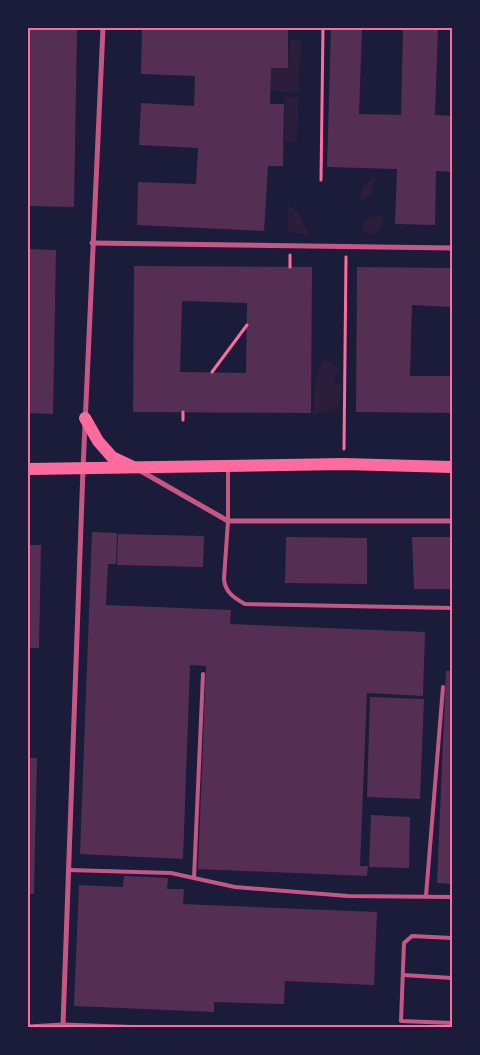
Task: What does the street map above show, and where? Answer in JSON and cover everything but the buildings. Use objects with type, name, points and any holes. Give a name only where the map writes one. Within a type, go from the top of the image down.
[{"type":"main road","points":[[85,418],[98,441],[112,457],[135,468]]},
{"type":"main road","points":[[28,469],[344,464],[452,467]]},
{"type":"street","points":[[62,1025],[92,243],[104,28]]},
{"type":"street","points":[[92,243],[452,248]]},
{"type":"street","points":[[135,468],[228,521],[452,521]]},
{"type":"street","points":[[28,1027],[62,1025],[145,1028]]},
{"type":"lane","points":[[228,467],[225,587],[234,598],[245,604],[452,608]]},
{"type":"lane","points":[[194,878],[203,674]]},
{"type":"lane","points":[[426,896],[443,687]]},
{"type":"lane","points":[[68,870],[171,873],[234,887],[348,896],[452,897]]},
{"type":"lane","points":[[452,938],[412,936],[404,943],[401,1021],[452,1023]]},
{"type":"lane","points":[[403,975],[452,978]]},
{"type":"path","points":[[321,180],[323,28]]},
{"type":"path","points":[[344,464],[346,247]]},
{"type":"path","points":[[212,372],[247,325]]},
{"type":"path","points":[[183,412],[183,420]]},
{"type":"shaded area","points":[[290,40],[301,40],[299,92],[271,91],[271,68],[288,69]]},
{"type":"shaded area","points":[[285,97],[299,97],[297,142],[285,142]]},
{"type":"shaded area","points":[[376,177],[372,194],[361,202],[363,186]]},
{"type":"shaded area","points":[[288,205],[298,212],[310,236],[288,232]]},
{"type":"shaded area","points":[[384,215],[381,229],[376,233],[362,233],[364,230],[361,224],[365,220],[370,217]]},
{"type":"shaded area","points":[[323,359],[339,368],[333,381],[342,384],[342,397],[336,408],[313,415],[315,381]]}]
